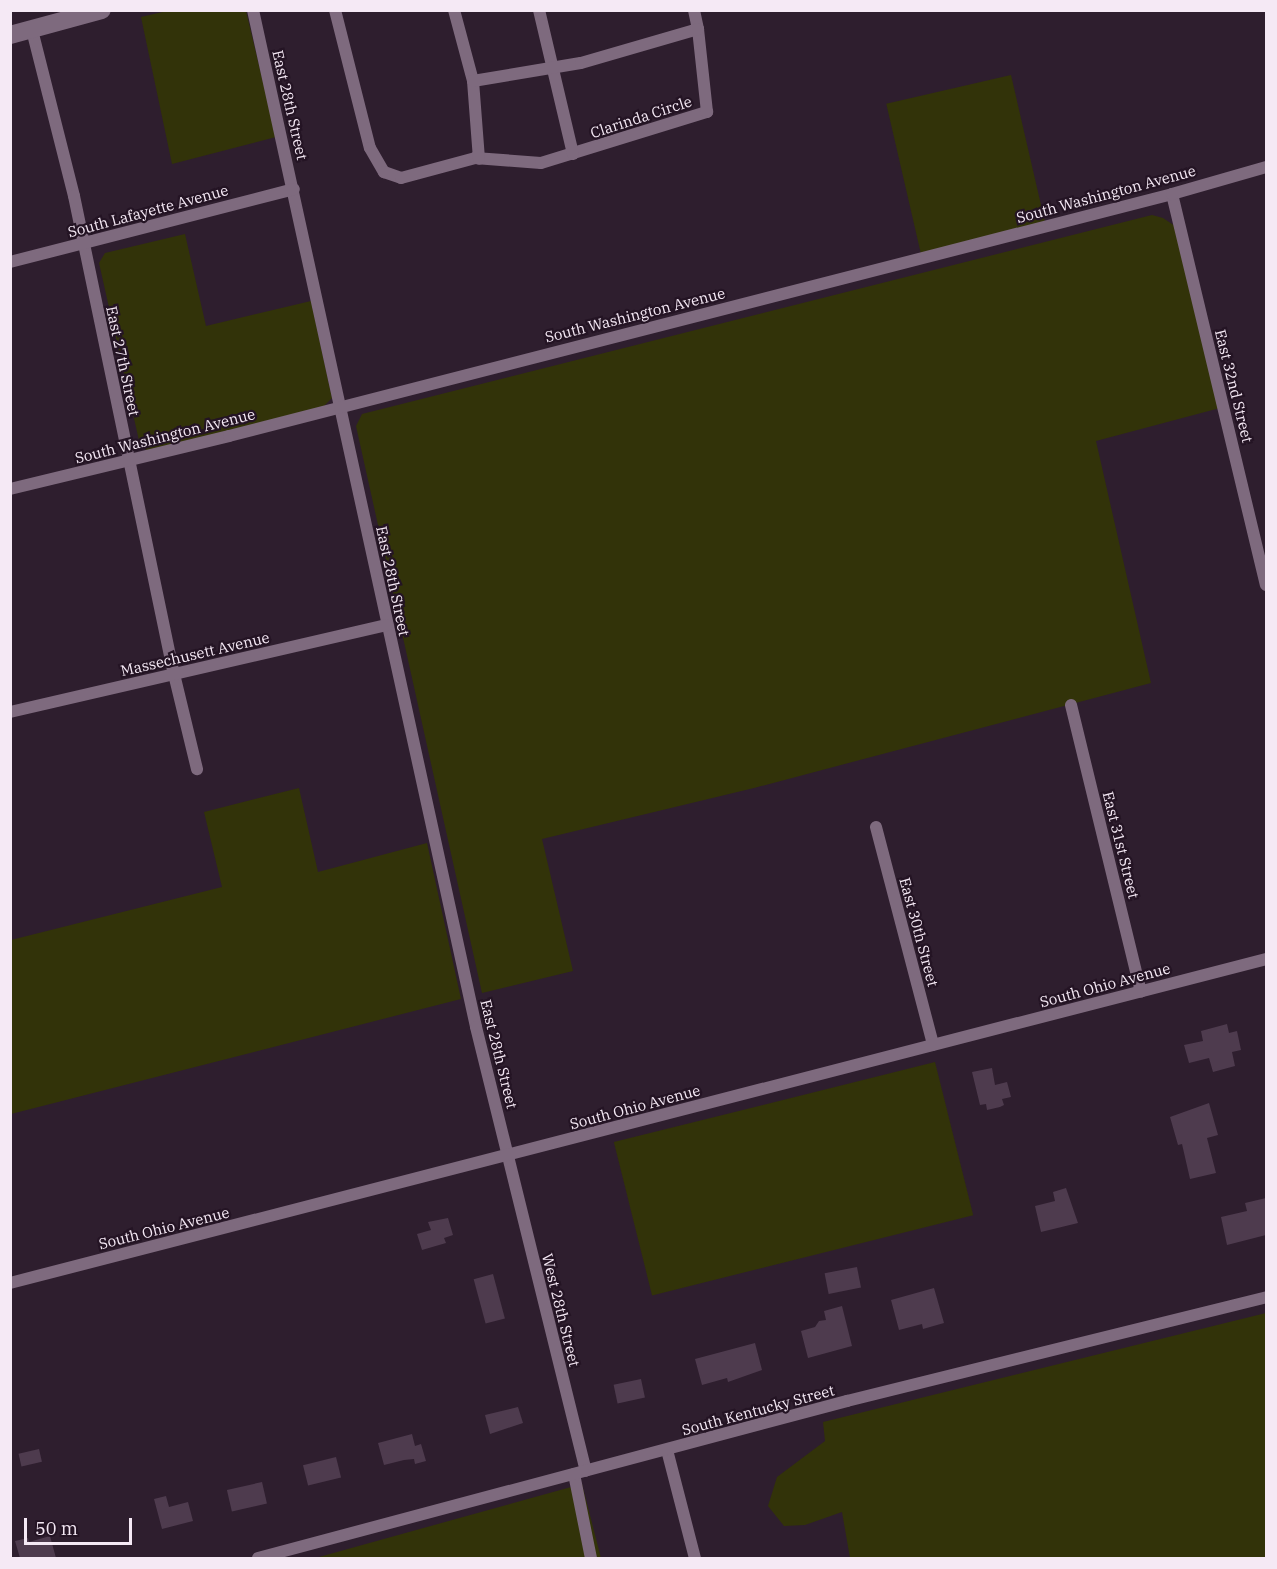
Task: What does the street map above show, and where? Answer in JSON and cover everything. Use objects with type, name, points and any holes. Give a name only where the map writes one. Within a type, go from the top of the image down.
[{"type":"main road","points":[[10,35],[102,10]]},
{"type":"street","name":"East 28th Street","points":[[253,10],[476,1027],[508,1156]]},
{"type":"street","points":[[335,10],[370,148],[384,172],[401,178],[479,159],[541,163],[573,154],[539,10]]},
{"type":"street","points":[[454,10],[473,81],[479,159]]},
{"type":"street","points":[[473,81],[552,69],[698,29],[694,10]]},
{"type":"street","name":"Clarinda Circle","points":[[573,154],[707,112],[698,29]]},
{"type":"street","name":"East 27th Street","points":[[32,30],[84,243],[128,460],[197,769]]},
{"type":"street","name":"South Washington Avenue","points":[[10,489],[1172,194],[1266,167]]},
{"type":"street","name":"South Lafayette Avenue","points":[[10,262],[294,189]]},
{"type":"street","name":"East 32nd Street","points":[[1172,194],[1266,585]]},
{"type":"street","name":"Massechusett Avenue","points":[[10,712],[387,625]]},
{"type":"street","name":"East 31st Street","points":[[1071,705],[1141,992]]},
{"type":"street","name":"East 30th Street","points":[[876,827],[933,1045]]},
{"type":"street","name":"South Ohio Avenue","points":[[10,1282],[508,1156],[1266,959]]},
{"type":"street","name":"West 28th Street","points":[[508,1156],[580,1473],[591,1558]]},
{"type":"street","name":"South Kentucky Street","points":[[258,1558],[667,1449],[1266,1297]]},
{"type":"street","points":[[667,1449],[695,1558]]},
{"type":"shaded area","points":[[167,11],[246,11],[276,137],[172,164],[141,17]]},
{"type":"shaded area","points":[[1011,75],[1046,225],[921,254],[886,104]]},
{"type":"shaded area","points":[[1152,215],[1163,218],[1175,226],[1220,408],[1096,441],[1151,683],[754,788],[542,839],[573,971],[482,993],[356,426],[362,414]]},
{"type":"shaded area","points":[[185,234],[206,326],[311,301],[332,398],[324,406],[149,452],[140,445],[99,263],[105,253]]},
{"type":"shaded area","points":[[299,788],[318,872],[427,843],[461,999],[11,1114],[11,940],[222,887],[204,812]]},
{"type":"shaded area","points":[[935,1062],[973,1215],[652,1295],[614,1142]]},
{"type":"shaded area","points":[[1266,1313],[1266,1558],[850,1558],[842,1512],[805,1525],[784,1526],[768,1506],[777,1477],[825,1441],[823,1422]]},
{"type":"shaded area","points":[[582,1484],[601,1558],[313,1558],[319,1557]]},
{"type":"building","points":[[1227,1024],[1229,1033],[1237,1031],[1241,1050],[1232,1052],[1235,1066],[1213,1072],[1209,1058],[1189,1063],[1184,1045],[1203,1041],[1201,1031]]},
{"type":"building","points":[[992,1068],[995,1085],[1007,1082],[1011,1097],[1002,1099],[1004,1105],[987,1110],[986,1104],[980,1105],[972,1072]]},
{"type":"building","points":[[1209,1103],[1218,1135],[1207,1138],[1216,1173],[1190,1179],[1182,1144],[1178,1145],[1170,1117]]},
{"type":"building","points":[[1066,1188],[1078,1223],[1041,1232],[1035,1206],[1055,1201],[1053,1192]]},
{"type":"building","points":[[1266,1198],[1266,1235],[1227,1245],[1221,1217],[1247,1211],[1245,1203]]},
{"type":"building","points":[[448,1218],[453,1235],[444,1238],[446,1243],[422,1250],[417,1234],[431,1230],[428,1222]]},
{"type":"building","points":[[857,1267],[861,1288],[829,1294],[825,1273]]},
{"type":"building","points":[[493,1274],[505,1318],[486,1324],[474,1279]]},
{"type":"building","points":[[934,1288],[944,1323],[923,1329],[922,1324],[899,1330],[891,1300]]},
{"type":"building","points":[[842,1306],[852,1346],[808,1358],[801,1331],[815,1327],[819,1321],[826,1320],[824,1311]]},
{"type":"building","points":[[755,1343],[762,1370],[728,1382],[727,1378],[702,1385],[695,1359]]},
{"type":"building","points":[[641,1379],[645,1398],[618,1403],[614,1385]]},
{"type":"building","points":[[518,1407],[523,1423],[490,1434],[485,1415]]},
{"type":"building","points":[[412,1434],[415,1446],[421,1444],[426,1461],[415,1464],[414,1459],[384,1465],[378,1443]]},
{"type":"building","points":[[39,1449],[42,1462],[21,1466],[19,1454]]},
{"type":"building","points":[[336,1457],[341,1477],[308,1486],[303,1465]]},
{"type":"building","points":[[262,1482],[267,1503],[232,1512],[227,1490]]},
{"type":"building","points":[[166,1496],[169,1507],[188,1502],[193,1521],[162,1529],[154,1499]]},
{"type":"building","points":[[50,1536],[56,1558],[20,1558],[15,1541],[28,1538],[29,1542]]}]
